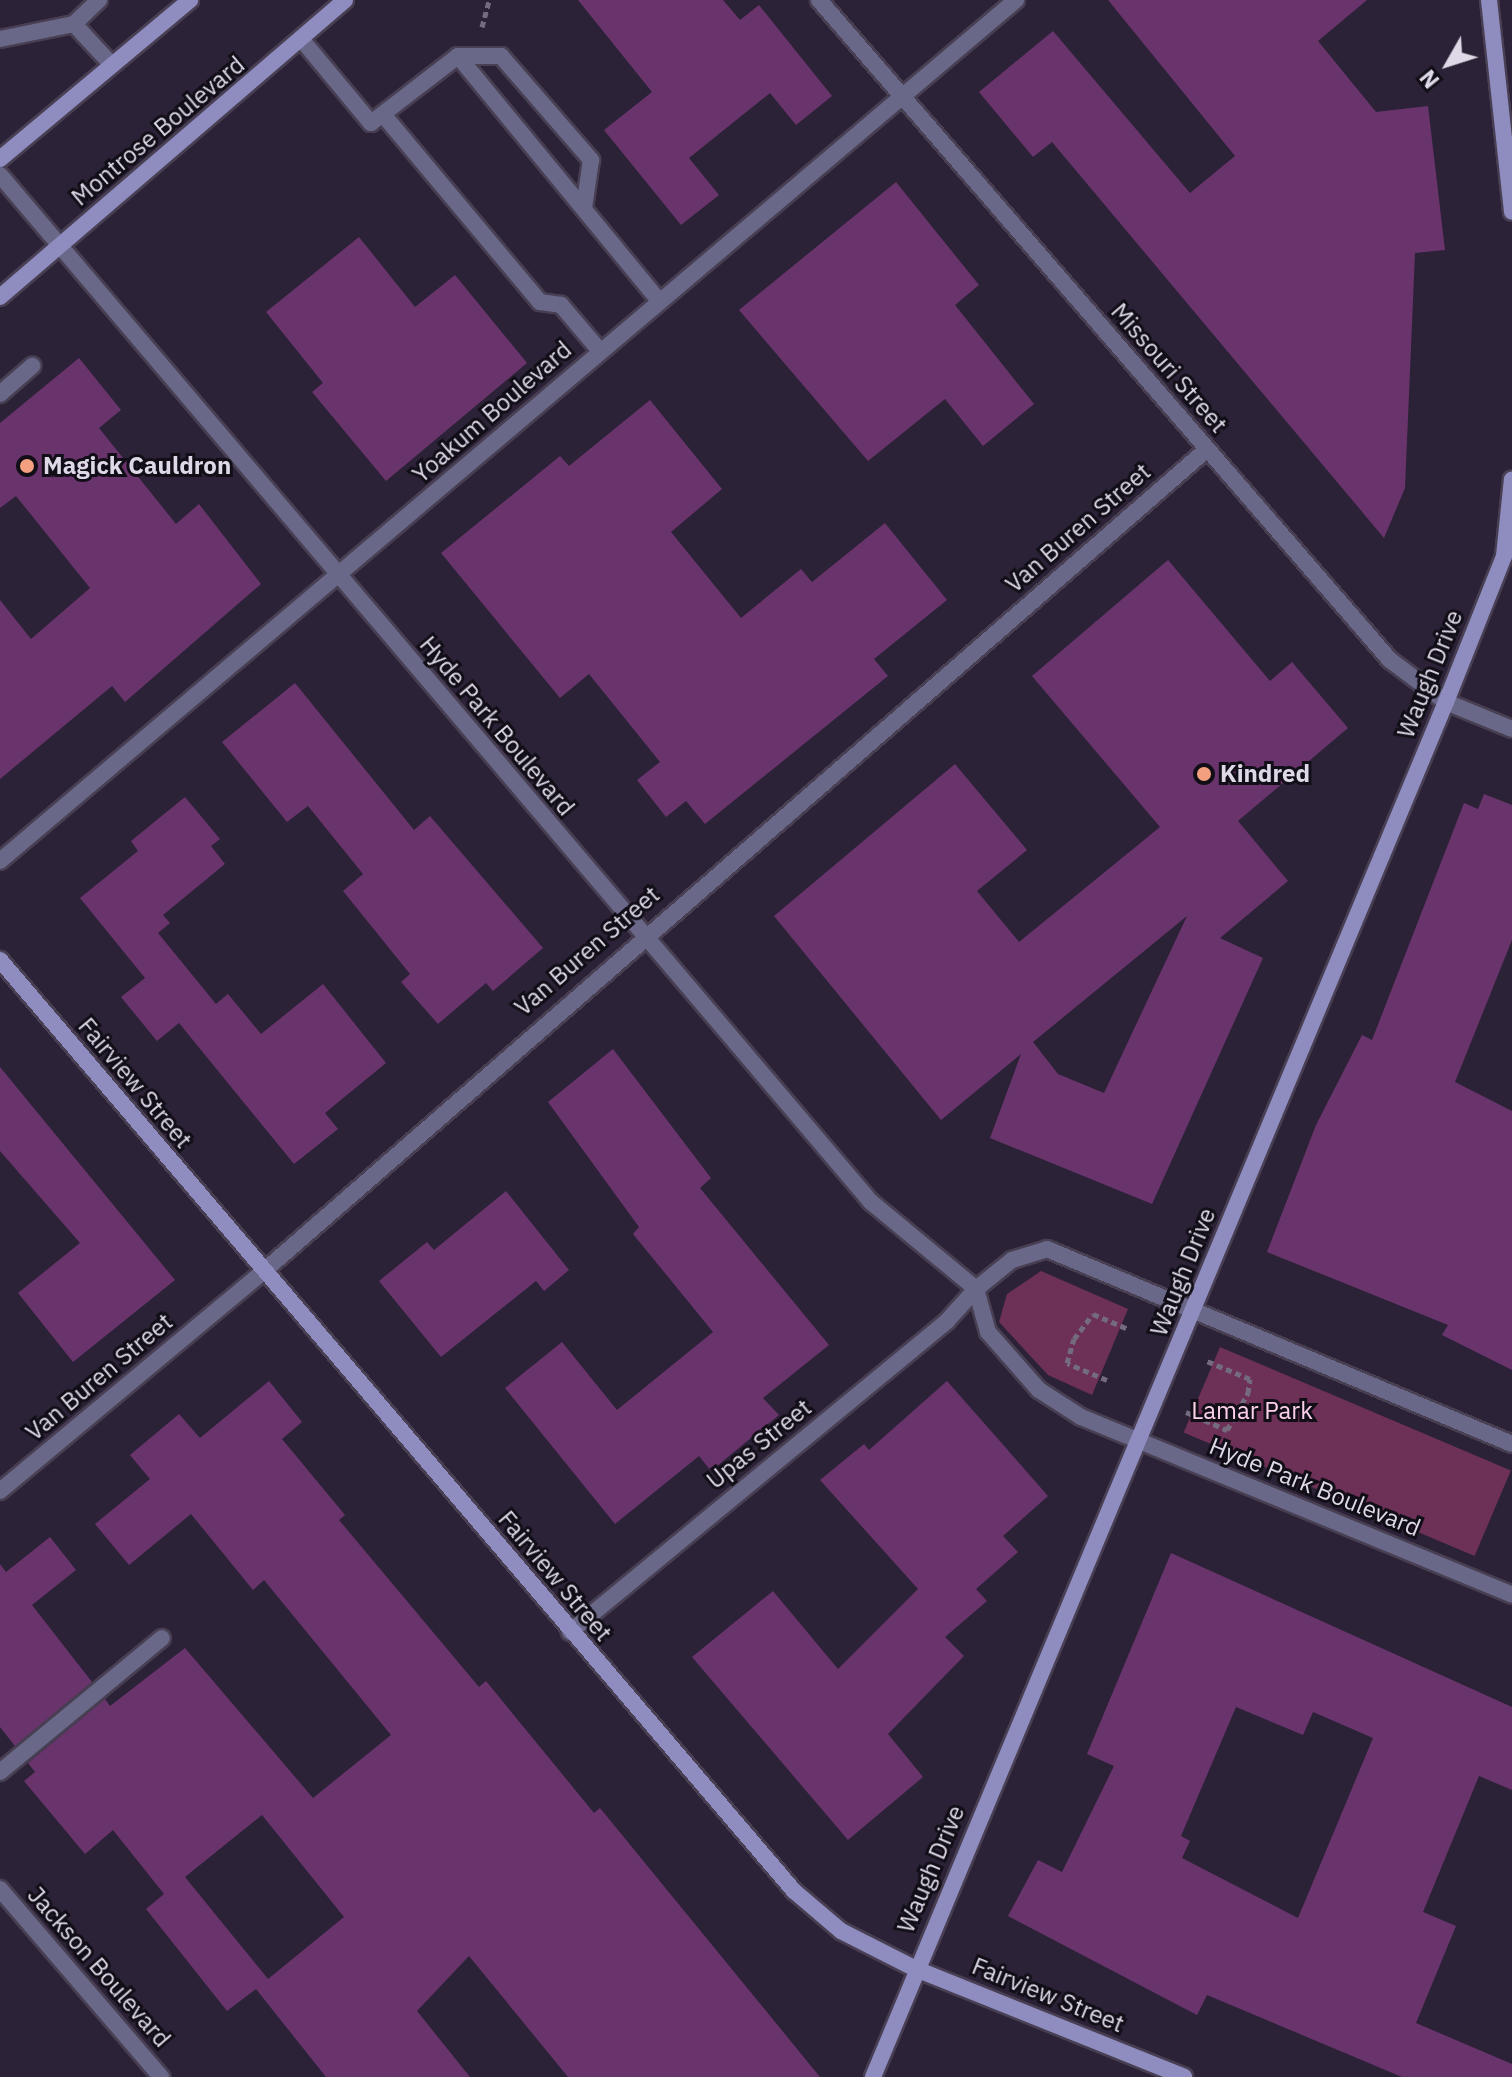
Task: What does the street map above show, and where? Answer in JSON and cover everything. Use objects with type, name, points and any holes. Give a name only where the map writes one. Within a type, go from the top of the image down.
[{"type":"main road","points":[[0,159],[190,0]]},
{"type":"main road","name":"Montrose Boulevard","points":[[0,297],[345,0]]},
{"type":"main road","points":[[1489,0],[1512,212]]},
{"type":"main road","name":"Waugh Drive","points":[[873,2077],[1137,1440],[1196,1310],[1446,702],[1504,556],[1512,479]]},
{"type":"main road","name":"Fairview Street","points":[[0,960],[794,1891],[841,1931],[916,1969],[1184,2077]]},
{"type":"street","points":[[0,39],[74,24],[99,0]]},
{"type":"street","name":"Missouri Street","points":[[819,0],[1390,660],[1446,702],[1512,729]]},
{"type":"street","name":"Yoakum Boulevard","points":[[0,861],[1016,0]]},
{"type":"street","points":[[74,24],[112,65]]},
{"type":"street","points":[[302,40],[371,123],[386,118],[458,56],[501,56],[591,160],[584,208]]},
{"type":"street","points":[[458,56],[659,301]]},
{"type":"street","points":[[386,118],[540,302],[561,305],[600,351]]},
{"type":"street","name":"Hyde Park Boulevard","points":[[0,175],[641,935],[871,1202],[976,1289],[988,1332],[1039,1390],[1137,1440],[1512,1595]]},
{"type":"street","points":[[0,394],[32,366]]},
{"type":"street","name":"Van Buren Street","points":[[0,1491],[264,1271],[641,935],[1206,450]]},
{"type":"street","points":[[1504,556],[1512,540]]},
{"type":"street","points":[[976,1289],[1012,1260],[1047,1249],[1512,1444]]},
{"type":"street","name":"Upas Street","points":[[570,1632],[947,1321],[976,1289]]},
{"type":"street","points":[[0,1772],[162,1638]]},
{"type":"street","name":"Jackson Boulevard","points":[[0,1889],[161,2077]]},
{"type":"path","points":[[1107,1380],[1067,1363],[1074,1339],[1093,1314],[1128,1329]]},
{"type":"path","points":[[1186,1412],[1227,1430],[1248,1393],[1250,1379],[1207,1361]]},
{"type":"green space","points":[[1041,1271],[1128,1309],[1092,1395],[1048,1375],[999,1322],[1007,1294]]},
{"type":"green space","name":"Lamar Park","points":[[1220,1347],[1511,1470],[1475,1556],[1184,1433]]},
{"type":"building","points":[[578,0],[723,0],[740,20],[759,5],[832,96],[796,125],[770,93],[689,158],[719,195],[681,225],[604,130],[652,92]]},
{"type":"building","points":[[1108,0],[1367,0],[1318,41],[1376,112],[1428,106],[1445,250],[1415,253],[1405,488],[1384,538],[1052,142],[1033,157],[979,92],[1053,31],[1190,193],[1235,156]]},
{"type":"building","points":[[896,182],[979,285],[955,305],[1034,404],[983,446],[945,399],[868,461],[739,310]]},
{"type":"building","points":[[359,237],[415,307],[455,275],[527,363],[386,481],[312,392],[323,383],[266,312]]},
{"type":"building","points":[[79,358],[121,410],[99,428],[176,524],[199,504],[261,584],[125,702],[112,686],[0,779],[0,600],[31,639],[90,588],[16,496],[0,508],[0,423]]},
{"type":"building","points":[[650,400],[722,489],[671,532],[741,618],[801,569],[812,582],[885,523],[947,600],[874,659],[888,676],[705,824],[686,801],[666,817],[637,780],[660,762],[589,674],[560,698],[441,553],[560,456],[569,466]]},
{"type":"building","points":[[1168,560],[1270,681],[1292,662],[1348,728],[1238,821],[1288,881],[1220,938],[1263,958],[1152,1204],[990,1138],[1021,1054],[941,1120],[774,916],[955,764],[1027,850],[977,891],[1019,942],[1160,827],[1032,676]],"holes":[[[1187,916],[1104,1093],[1058,1074],[1033,1042]]]},
{"type":"building","points":[[295,683],[414,830],[430,816],[543,948],[493,991],[486,983],[438,1024],[401,982],[410,974],[343,891],[363,874],[308,806],[287,822],[222,742]]},
{"type":"building","points":[[1484,794],[1512,805],[1512,940],[1455,1082],[1512,1111],[1512,1370],[1442,1335],[1448,1325],[1267,1252],[1316,1125],[1362,1035],[1372,1040],[1464,803],[1478,809]]},
{"type":"building","points":[[185,797],[220,839],[211,846],[225,864],[163,915],[170,923],[158,933],[216,1004],[228,994],[261,1034],[323,984],[386,1063],[325,1113],[338,1129],[294,1164],[179,1023],[157,1041],[121,997],[145,978],[80,898],[138,851],[131,841]]},
{"type":"building","points":[[613,1049],[711,1178],[700,1188],[829,1345],[763,1398],[779,1415],[711,1471],[699,1456],[615,1524],[505,1388],[562,1342],[617,1410],[713,1332],[633,1234],[639,1227],[548,1102]]},
{"type":"building","points":[[0,1067],[175,1280],[73,1362],[18,1293],[80,1243],[0,1151]]},
{"type":"building","points":[[506,1191],[569,1270],[544,1291],[536,1281],[441,1357],[379,1281],[427,1242],[434,1250]]},
{"type":"building","points":[[269,1381],[302,1422],[282,1439],[345,1515],[339,1520],[479,1687],[486,1681],[594,1813],[600,1808],[820,2077],[568,2077],[469,1956],[417,2011],[470,2077],[326,2077],[256,1989],[227,2011],[146,1909],[164,1894],[113,1830],[85,1854],[24,1781],[35,1772],[28,1763],[105,1699],[110,1706],[185,1648],[313,1798],[391,1735],[264,1580],[253,1590],[191,1514],[129,1565],[95,1524],[150,1479],[130,1455],[179,1414],[200,1438]],"holes":[[[262,1815],[344,1917],[268,1979],[185,1877]]]},
{"type":"building","points":[[947,1381],[1048,1496],[1003,1536],[1018,1552],[976,1589],[987,1601],[945,1637],[964,1656],[888,1734],[923,1777],[848,1840],[692,1657],[773,1591],[838,1669],[918,1589],[820,1480],[864,1444],[869,1450]]},
{"type":"building","points":[[50,1537],[76,1570],[32,1605],[92,1682],[15,1746],[0,1727],[0,1564],[6,1572]]},
{"type":"building","points":[[1171,1553],[1512,1707],[1512,1790],[1479,1776],[1423,1912],[1456,1926],[1416,2023],[1512,2064],[1512,2077],[1402,2077],[1207,1995],[1197,2015],[1008,1916],[1038,1860],[1062,1872],[1114,1766],[1087,1754]],"holes":[[[1236,1707],[1303,1735],[1313,1712],[1373,1738],[1298,1918],[1182,1858],[1190,1841],[1181,1836]]]},
{"type":"place","name":"Magick Cauldron","points":[[27,466]]},
{"type":"place","name":"Kindred","points":[[1204,774]]}]
